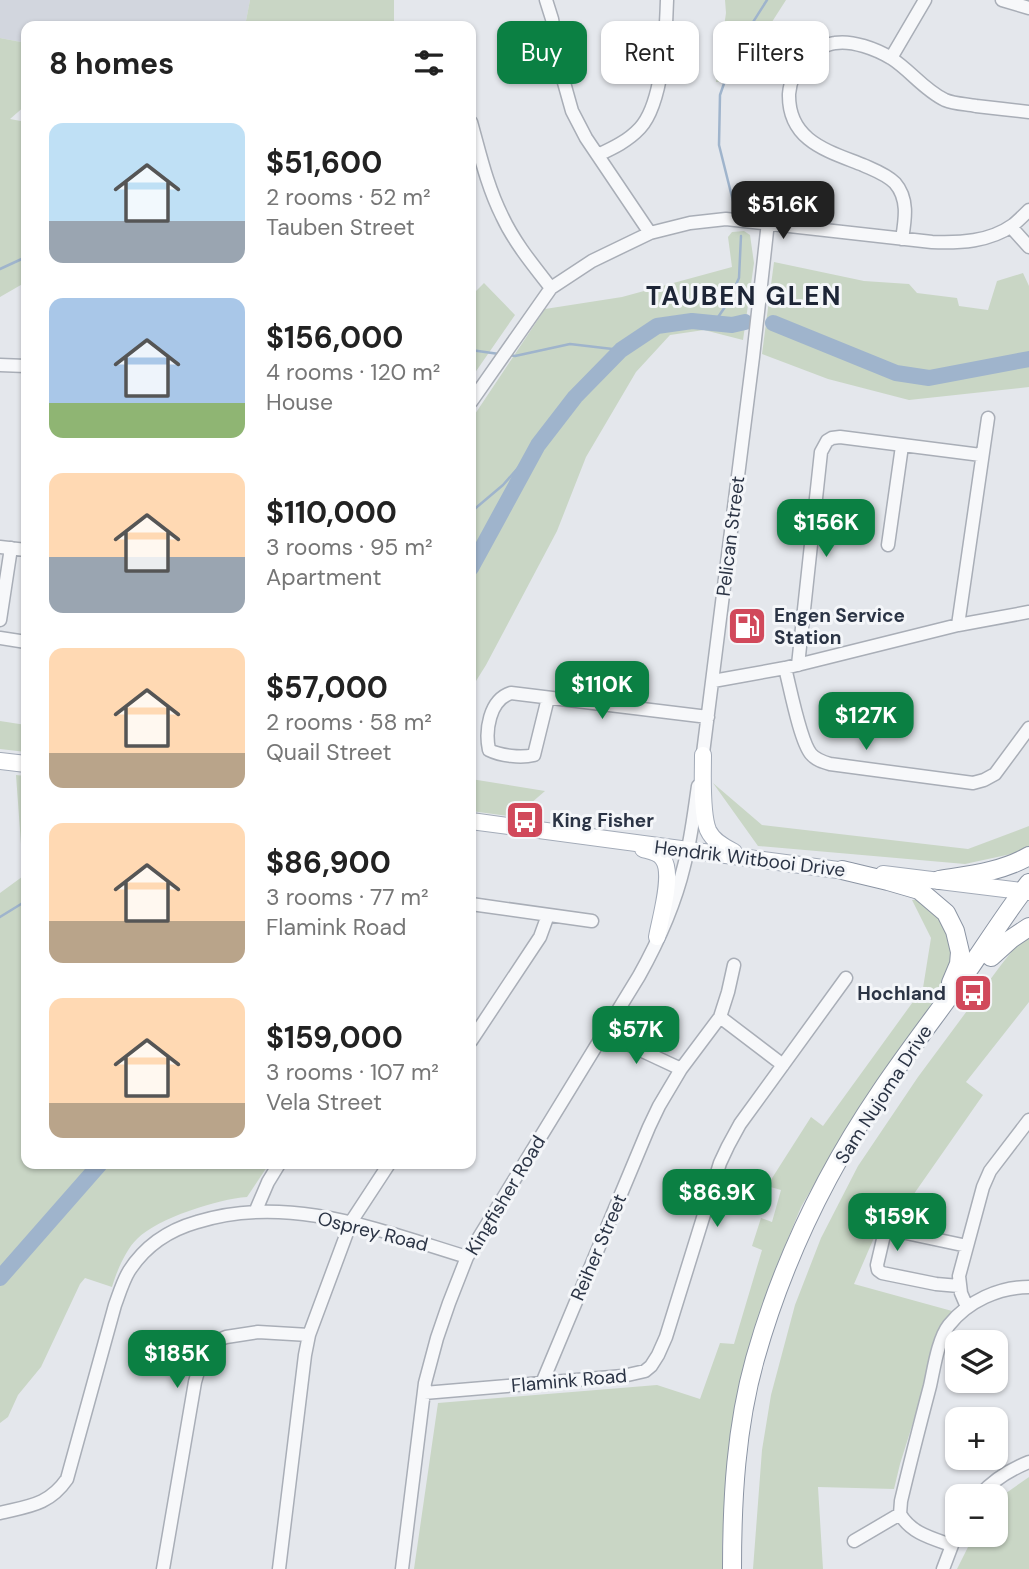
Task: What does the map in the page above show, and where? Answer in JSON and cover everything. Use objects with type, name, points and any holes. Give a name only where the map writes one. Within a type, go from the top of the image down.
[{"type":"highway","points":[[939,880],[996,870],[1029,856]]},
{"type":"highway","points":[[842,870],[919,890],[946,913],[955,931],[960,952],[959,964],[942,1005]]},
{"type":"highway","name":"Sam Nujoma Drive","points":[[732,1569],[733,1495],[741,1424],[754,1361],[796,1243],[833,1171],[880,1092],[1027,892]]},
{"type":"highway","name":"Sam Nujoma Drive","points":[[740,1569],[743,1500],[751,1428],[762,1374],[782,1307],[809,1239],[839,1180],[887,1102],[991,957],[1027,892]]},
{"type":"highway","points":[[991,957],[1029,927]]},
{"type":"main road","points":[[703,755],[708,831],[722,846],[750,857]]},
{"type":"main road","points":[[0,761],[21,763]]},
{"type":"main road","name":"Hendrik Witbooi Drive","points":[[476,822],[1027,892]]},
{"type":"main road","points":[[603,839],[650,850],[664,861],[667,877],[657,937]]},
{"type":"street","points":[[546,0],[572,111],[650,233]]},
{"type":"street","points":[[598,155],[621,144],[639,130],[653,108],[660,75],[667,0]]},
{"type":"street","points":[[891,58],[925,0]]},
{"type":"street","points":[[1002,0],[1029,8]]},
{"type":"street","points":[[902,239],[905,207],[901,192],[894,182],[882,173],[812,143],[797,126],[791,113],[790,88],[804,59],[834,43],[852,43],[891,58],[932,92],[951,102],[1029,112]]},
{"type":"street","points":[[476,140],[486,176],[503,218],[551,288]]},
{"type":"street","points":[[476,395],[551,288],[592,261],[650,233],[719,219],[768,222],[932,243],[958,243],[976,241],[1011,227],[1029,210]]},
{"type":"street","name":"Pelican Street","points":[[688,850],[713,681],[768,222]]},
{"type":"street","points":[[1011,227],[1029,247]]},
{"type":"street","points":[[0,365],[21,366]]},
{"type":"street","points":[[958,625],[988,418]]},
{"type":"street","points":[[981,456],[840,437],[832,438],[824,446],[792,666],[804,743],[818,760],[830,764],[973,783],[995,774],[1029,729]]},
{"type":"street","points":[[888,545],[902,446]]},
{"type":"street","points":[[0,620],[5,548]]},
{"type":"street","points":[[713,681],[792,666],[958,625],[1029,612]]},
{"type":"street","points":[[0,638],[21,641]]},
{"type":"street","points":[[548,698],[534,755],[528,757],[489,750],[491,718],[498,700],[511,693],[708,718]]},
{"type":"street","name":"Kingfisher Road","points":[[402,1569],[424,1393],[437,1338],[467,1257],[650,956],[677,890],[688,850]]},
{"type":"street","points":[[476,905],[592,921]]},
{"type":"street","points":[[476,1033],[540,937],[548,915]]},
{"type":"street","name":"Reiher Street","points":[[542,1383],[649,1127],[681,1069],[720,1017],[734,965]]},
{"type":"street","name":"Flamink Road","points":[[424,1393],[634,1375],[651,1366],[666,1337],[727,1146],[740,1124],[846,978]]},
{"type":"street","points":[[720,1017],[783,1065]]},
{"type":"street","points":[[604,1033],[681,1069]]},
{"type":"street","points":[[967,1307],[959,1286],[960,1276],[983,1187],[990,1171],[1029,1120]]},
{"type":"street","points":[[256,1210],[276,1169]]},
{"type":"street","points":[[279,1569],[309,1335],[351,1222],[386,1169]]},
{"type":"street","name":"Osprey Road","points":[[0,1513],[46,1501],[67,1479],[115,1305],[129,1271],[142,1254],[164,1236],[188,1224],[214,1216],[256,1210],[295,1212],[351,1222],[467,1257]]},
{"type":"street","points":[[959,1286],[936,1284],[882,1272],[877,1265],[887,1231],[967,1246]]},
{"type":"street","points":[[945,1543],[909,1527],[900,1514],[941,1343],[949,1325],[967,1307],[1008,1288],[1029,1287]]},
{"type":"street","points":[[163,1569],[195,1382],[204,1351],[226,1337],[258,1332],[309,1335]]},
{"type":"street","points":[[993,1484],[1008,1471],[1029,1462]]},
{"type":"street","points":[[854,1541],[900,1514]]},
{"type":"street","points":[[943,1569],[950,1547]]},
{"type":"shaded area","points":[[0,0],[250,0],[246,21],[21,21],[21,42],[0,38]]},
{"type":"green space","points":[[250,0],[394,0],[394,21],[246,21]]},
{"type":"green space","points":[[725,0],[786,0],[773,21],[725,21]]},
{"type":"green space","points":[[0,38],[21,42],[21,109],[10,119],[21,121],[21,285],[0,297]]},
{"type":"green space","points":[[744,231],[750,235],[754,263],[743,340],[704,330],[670,335],[636,372],[586,457],[557,531],[476,681],[476,412],[545,309],[622,297],[732,267],[728,237],[732,232]]},
{"type":"green space","points":[[774,262],[864,281],[909,284],[917,293],[957,298],[959,306],[988,310],[997,281],[1023,273],[1029,286],[1029,387],[909,400],[828,379],[762,354]]},
{"type":"green space","points":[[484,283],[515,315],[476,371],[476,291]]},
{"type":"green space","points":[[0,721],[21,724],[21,751],[0,749]]},
{"type":"green space","points":[[16,775],[21,776],[21,844]]},
{"type":"green space","points":[[476,780],[545,791],[515,817],[476,812]]},
{"type":"green space","points":[[713,783],[762,825],[968,849],[1029,826],[1029,846],[1020,852],[965,864],[758,846]]},
{"type":"green space","points":[[21,878],[21,1169],[266,1169],[247,1197],[221,1201],[189,1211],[147,1231],[129,1249],[112,1287],[85,1278],[41,1367],[18,1395],[8,1417],[0,1423],[0,893]]},
{"type":"green space","points":[[921,899],[936,913],[947,931],[951,956],[944,982],[926,1013],[854,1116],[801,1207],[775,1270],[749,1355],[728,1460],[723,1569],[414,1569],[438,1403],[657,1385],[700,1399],[720,1343],[734,1344],[762,1250],[752,1246],[761,1218],[772,1222],[781,1190],[767,1186],[811,1117],[823,1126],[923,988],[931,938],[912,900]]},
{"type":"green space","points":[[1029,937],[1029,1002],[966,1082],[983,1095],[902,1211],[889,1203],[854,1284],[952,1311],[943,1327],[894,1489],[818,1487],[823,1569],[753,1569],[762,1450],[771,1395],[795,1305],[821,1238],[858,1166],[918,1077],[1020,941]]},
{"type":"green space","points":[[1029,1477],[1029,1569],[957,1569],[968,1547],[1008,1547],[1008,1492]]},
{"type":"waterway","points":[[734,205],[719,145],[720,95],[736,49],[767,0]]},
{"type":"waterway","points":[[714,323],[727,304],[739,278],[741,236]]},
{"type":"waterway","points":[[0,269],[21,259]]},
{"type":"waterway","points":[[476,559],[538,445],[575,397],[621,350],[657,326],[692,321],[732,325],[745,322]]},
{"type":"waterway","points":[[773,323],[896,373],[929,378],[1029,359]]},
{"type":"waterway","points":[[509,355],[570,344],[621,350]]},
{"type":"waterway","points":[[476,351],[499,354]]},
{"type":"waterway","points":[[476,508],[503,485],[538,445]]},
{"type":"waterway","points":[[0,917],[21,904]]},
{"type":"waterway","points":[[0,1278],[96,1169]]},
{"type":"place","name":"Engen Service Station","points":[[747,626]]},
{"type":"place","name":"King Fisher","points":[[525,820]]},
{"type":"place","name":"Hochland","points":[[973,993]]},
{"type":"district","name":"TAUBEN GLEN","points":[[744,296]]}]
